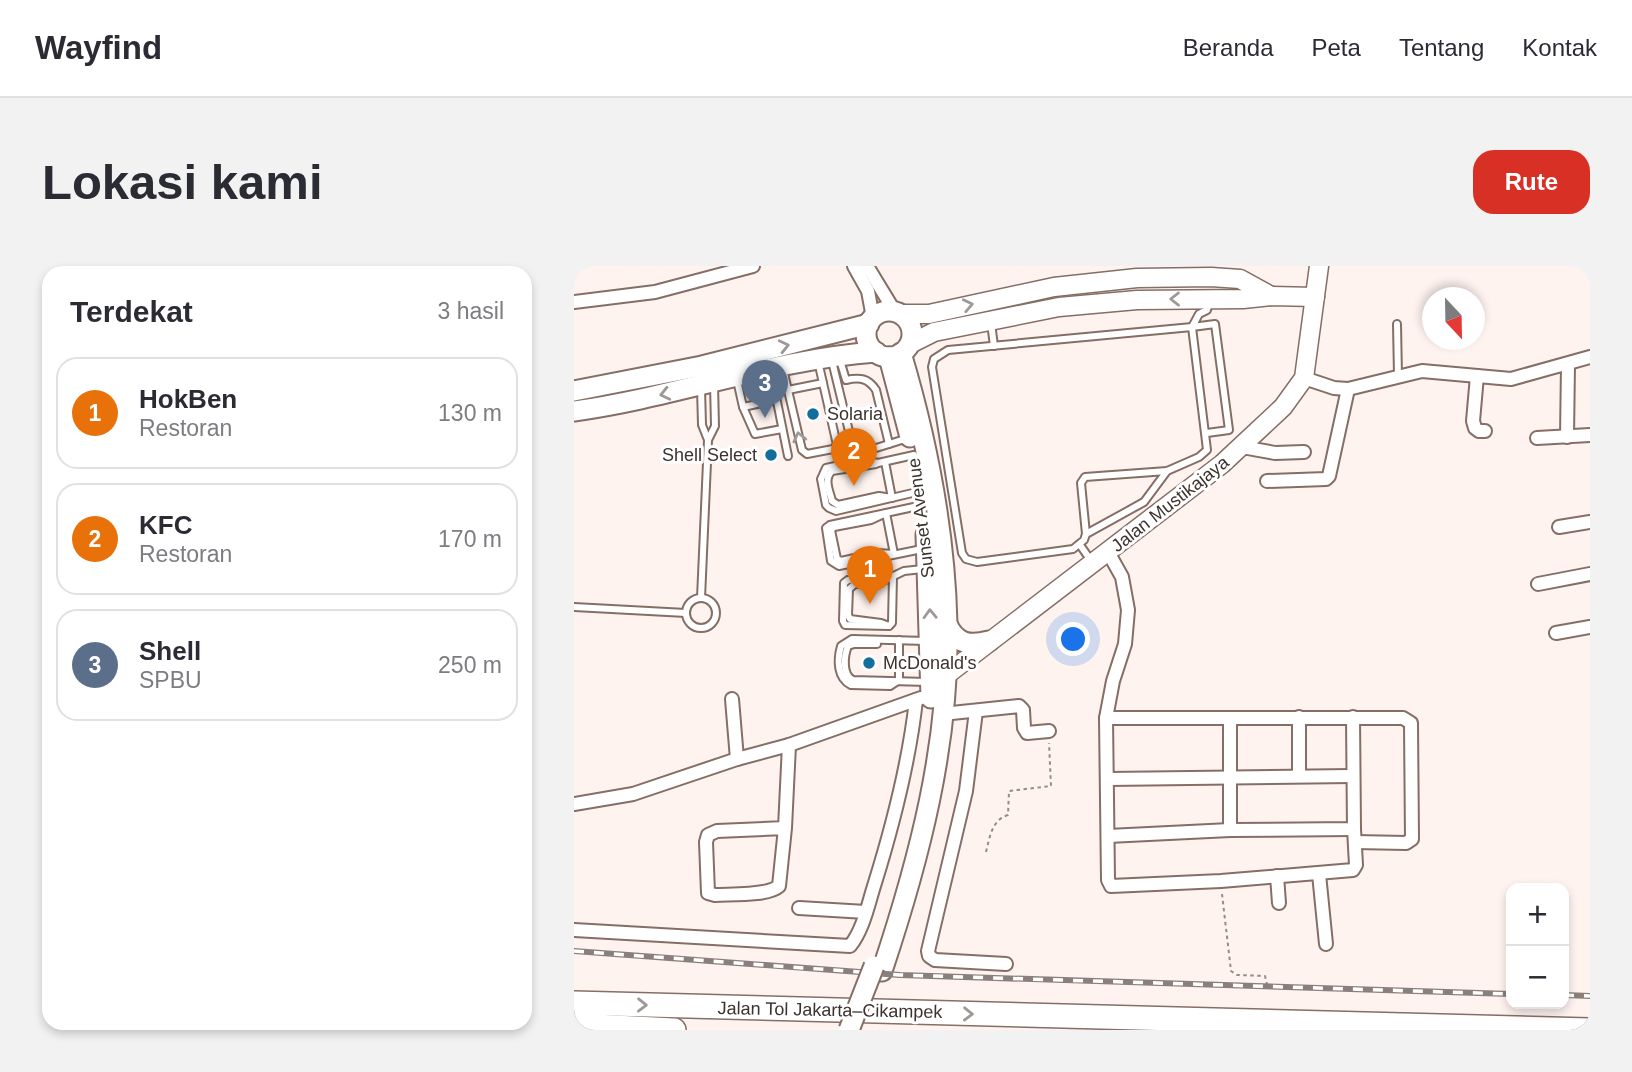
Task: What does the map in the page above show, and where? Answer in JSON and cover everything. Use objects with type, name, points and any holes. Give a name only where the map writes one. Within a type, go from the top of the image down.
[{"type":"highway","name":"Jalan Tol Jakarta–Cikampek","points":[[574,1003],[1590,1030]]},
{"type":"highway","points":[[1397,1025],[1590,1016]]},
{"type":"highway","points":[[574,1025],[674,1030]]},
{"type":"main road","name":"Jalan Mustikajaya","points":[[933,688],[989,641],[1222,464],[1283,407],[1304,378],[1319,266]]},
{"type":"main road","points":[[574,411],[607,406],[706,379],[871,321],[883,312],[929,313],[1054,287],[1137,278],[1240,279],[1272,296]]},
{"type":"main road","points":[[1054,287],[1059,307]]},
{"type":"main road","points":[[574,391],[737,377],[829,357],[894,351],[934,332],[1059,307],[1137,300],[1315,297]]},
{"type":"main road","points":[[894,351],[912,332],[910,324],[898,313]]},
{"type":"main road","points":[[929,313],[927,324],[934,332]]},
{"type":"main road","points":[[871,321],[867,333],[868,342],[894,351]]},
{"type":"main road","name":"Sunset Avenue","points":[[894,351],[922,498],[927,548],[933,688]]},
{"type":"main road","name":"Sunset Avenue","points":[[894,351],[913,393],[932,484],[947,625],[933,688]]},
{"type":"main road","points":[[947,625],[952,636],[963,642],[976,644],[989,641]]},
{"type":"main road","points":[[849,1030],[878,968],[910,887],[930,801],[942,714],[933,688]]},
{"type":"main road","points":[[859,1030],[913,832],[925,764],[933,688]]},
{"type":"street","points":[[574,302],[655,292],[752,266]]},
{"type":"street","points":[[854,266],[868,291],[871,321]]},
{"type":"street","points":[[867,266],[898,313]]},
{"type":"street","points":[[1304,378],[1348,390],[1422,371],[1518,378],[1590,357]]},
{"type":"street","points":[[1567,436],[1568,364]]},
{"type":"street","points":[[1477,376],[1473,421],[1475,428],[1485,431]]},
{"type":"street","points":[[1267,481],[1326,479],[1329,476],[1348,390]]},
{"type":"street","points":[[1537,438],[1590,435]]},
{"type":"street","points":[[1242,447],[1275,453],[1304,452]]},
{"type":"street","points":[[1559,527],[1590,522]]},
{"type":"street","points":[[1101,558],[1122,578],[1128,610],[1125,644],[1113,681],[1107,718],[1108,880],[1111,886],[1221,881],[1353,870],[1356,865],[1352,776],[1353,717]]},
{"type":"street","points":[[1538,584],[1590,574]]},
{"type":"street","points":[[1556,633],[1590,627]]},
{"type":"street","points":[[574,804],[633,794],[737,759],[789,745],[933,688]]},
{"type":"street","points":[[574,930],[846,947],[853,942],[866,912],[911,747],[933,688]]},
{"type":"street","points":[[732,699],[737,759]]},
{"type":"street","points":[[942,714],[1019,706],[1023,710],[1024,729],[1027,733],[1049,731]]},
{"type":"street","points":[[976,710],[966,791],[928,951],[935,960],[1006,964]]},
{"type":"street","points":[[1299,717],[1299,776]]},
{"type":"street","points":[[1107,718],[1404,718],[1408,719],[1412,727],[1412,839],[1406,842],[1354,836],[1230,830],[1108,836]]},
{"type":"street","points":[[1230,718],[1230,830]]},
{"type":"street","points":[[785,828],[717,831],[708,835],[708,892],[715,895],[764,892],[778,888],[785,828],[789,745]]},
{"type":"street","points":[[1108,779],[1352,776]]},
{"type":"street","points":[[1319,874],[1326,944]]},
{"type":"street","points":[[1277,876],[1279,903]]},
{"type":"street","points":[[799,908],[866,912]]},
{"type":"lane","points":[[1207,433],[1229,430],[1215,324],[1192,327],[948,350],[934,359],[932,366],[962,553],[970,562],[977,562],[1073,549],[1080,545],[1086,534],[1081,484],[1085,477],[1167,471],[1199,457],[1207,450],[1192,327],[1199,314],[1207,310],[1210,299]]},
{"type":"lane","points":[[991,320],[995,345]]},
{"type":"lane","points":[[1397,324],[1398,376]]},
{"type":"lane","points":[[777,368],[788,390],[804,453],[833,449],[837,446],[823,383],[829,357]]},
{"type":"lane","points":[[829,357],[844,378],[860,377],[871,383],[876,390],[889,444]]},
{"type":"lane","points":[[829,357],[853,452],[860,453],[889,444],[911,441]]},
{"type":"lane","points":[[777,368],[776,400],[788,456]]},
{"type":"lane","points":[[737,377],[743,407],[755,434],[782,429]]},
{"type":"lane","points":[[701,598],[708,440],[715,426],[706,379]]},
{"type":"lane","points":[[706,379],[702,425],[708,440]]},
{"type":"lane","points":[[788,390],[823,383]]},
{"type":"lane","points":[[743,407],[776,400]]},
{"type":"lane","points":[[887,436],[911,441]]},
{"type":"lane","points":[[911,441],[881,463],[863,460],[826,468],[821,479],[826,505],[836,511],[892,498],[922,498]]},
{"type":"lane","points":[[1199,457],[1222,464]]},
{"type":"lane","points":[[881,463],[892,498]]},
{"type":"lane","points":[[1086,534],[1144,502],[1167,471]]},
{"type":"lane","points":[[922,498],[886,513],[830,525],[825,533],[831,561],[839,566],[927,548]]},
{"type":"lane","points":[[886,513],[894,554]]},
{"type":"lane","points":[[1080,545],[1101,558]]},
{"type":"lane","points":[[893,576],[892,622],[889,626],[845,625],[842,587],[848,580],[893,576],[904,571],[928,569]]},
{"type":"lane","points":[[701,598],[710,601],[715,608],[716,617],[711,625],[704,628],[695,627],[688,622],[686,613],[688,606],[701,598]]},
{"type":"lane","points":[[574,607],[686,613]]},
{"type":"lane","points":[[930,641],[852,639],[839,649],[840,671],[851,685],[890,686],[899,680],[933,688]]},
{"type":"lane","points":[[899,640],[899,680]]},
{"type":"path","points":[[986,852],[995,824],[1000,817],[1008,815],[1009,791],[1051,786],[1049,731]]},
{"type":"path","points":[[1221,881],[1231,971],[1237,975],[1265,976],[1267,984]]},
{"type":"railway","points":[[574,951],[900,975],[1506,994]]},
{"type":"railway","points":[[1569,995],[1590,996]]},
{"type":"place","name":"Solaria","points":[[813,414]]},
{"type":"place","name":"Shell","points":[[765,418]]},
{"type":"place","name":"Shell Select","points":[[771,455]]},
{"type":"place","name":"KFC","points":[[854,486]]},
{"type":"place","name":"HokBen","points":[[870,604]]},
{"type":"place","name":"McDonald's","points":[[869,663]]}]
